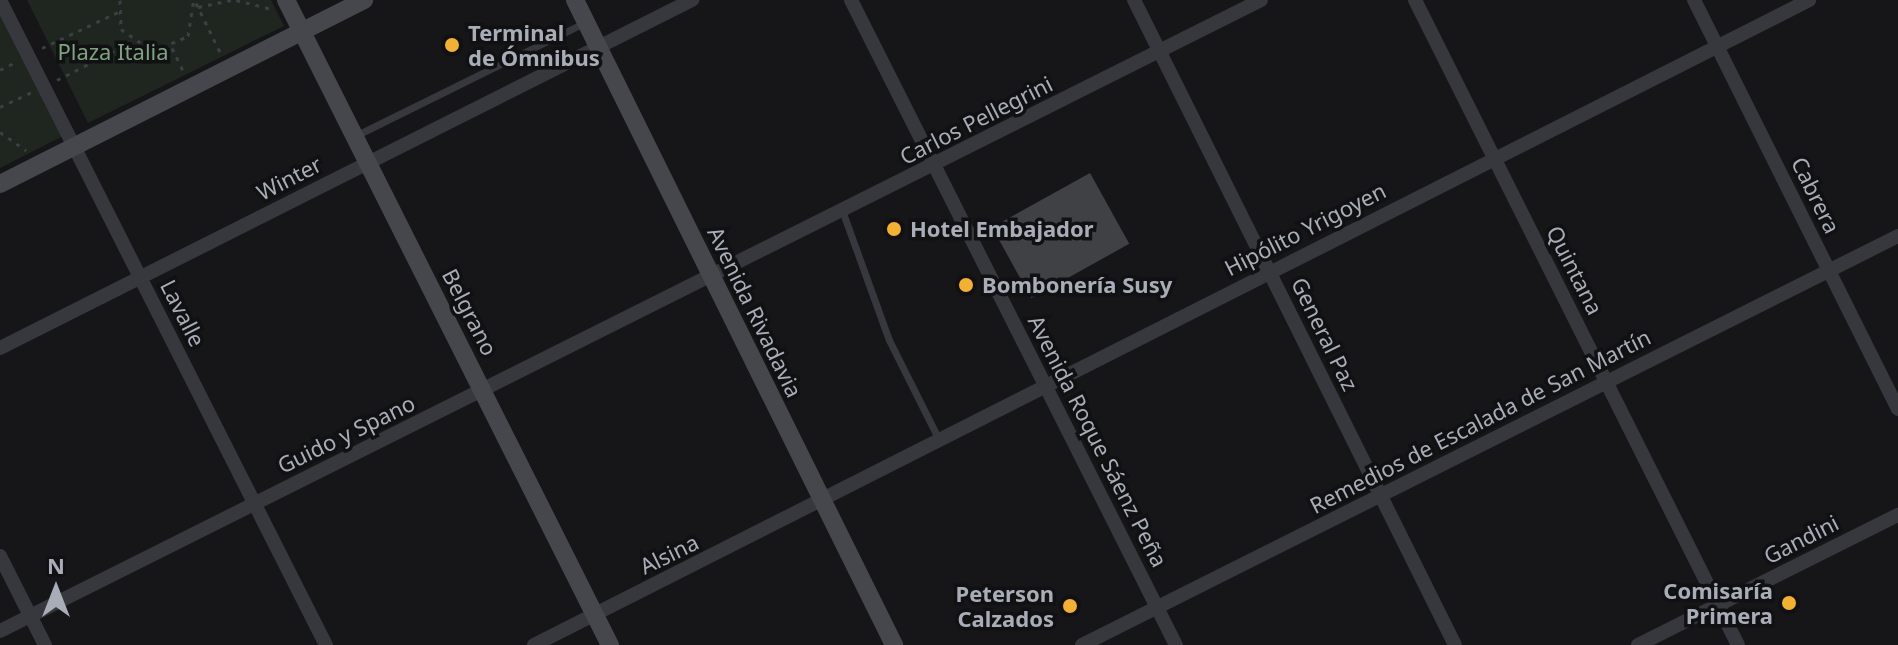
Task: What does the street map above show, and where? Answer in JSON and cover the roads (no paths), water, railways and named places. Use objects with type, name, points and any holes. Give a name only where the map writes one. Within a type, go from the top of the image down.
[{"type":"main road","points":[[0,184],[228,70],[294,16],[364,0]]},
{"type":"main road","name":"Avenida Rivadavia","points":[[575,0],[894,645]]},
{"type":"main road","name":"Belgrano","points":[[294,16],[610,645]]},
{"type":"street","name":"Lavalle","points":[[0,0],[326,645]]},
{"type":"street","name":"Winter","points":[[0,348],[692,0]]},
{"type":"street","name":"Avenida Roque Sáenz Peña","points":[[851,0],[1176,645]]},
{"type":"street","name":"General Paz","points":[[1134,0],[1455,645]]},
{"type":"street","name":"Carlos Pellegrini","points":[[712,280],[1261,0]]},
{"type":"street","name":"Quintana","points":[[1415,0],[1738,645]]},
{"type":"street","name":"Cabrera","points":[[1694,0],[1898,409]]},
{"type":"street","name":"Hipólito Yrigoyen","points":[[823,501],[1044,384],[1809,0]]},
{"type":"street","name":"Remedios de Escalada de San Martín","points":[[1082,645],[1898,236]]},
{"type":"street","name":"Guido y Spano","points":[[0,631],[254,503],[712,280]]},
{"type":"street","name":"Alsina","points":[[534,645],[823,501]]},
{"type":"street","name":"Gandini","points":[[1638,645],[1898,515]]},
{"type":"street","points":[[0,556],[45,645]]},
{"type":"lane","points":[[355,136],[586,22]]},
{"type":"lane","points":[[843,213],[889,340],[939,440]]},
{"type":"place","name":"Terminal de Ómnibus","points":[[452,45]]},
{"type":"place","name":"Hotel Embajador","points":[[894,229]]},
{"type":"place","name":"Bombonería Susy","points":[[966,285]]},
{"type":"place","name":"Comisaría Primera","points":[[1789,603]]},
{"type":"place","name":"Peterson Calzados","points":[[1070,606]]},
{"type":"park label","name":"Plaza Italia","points":[[113,52]]}]
